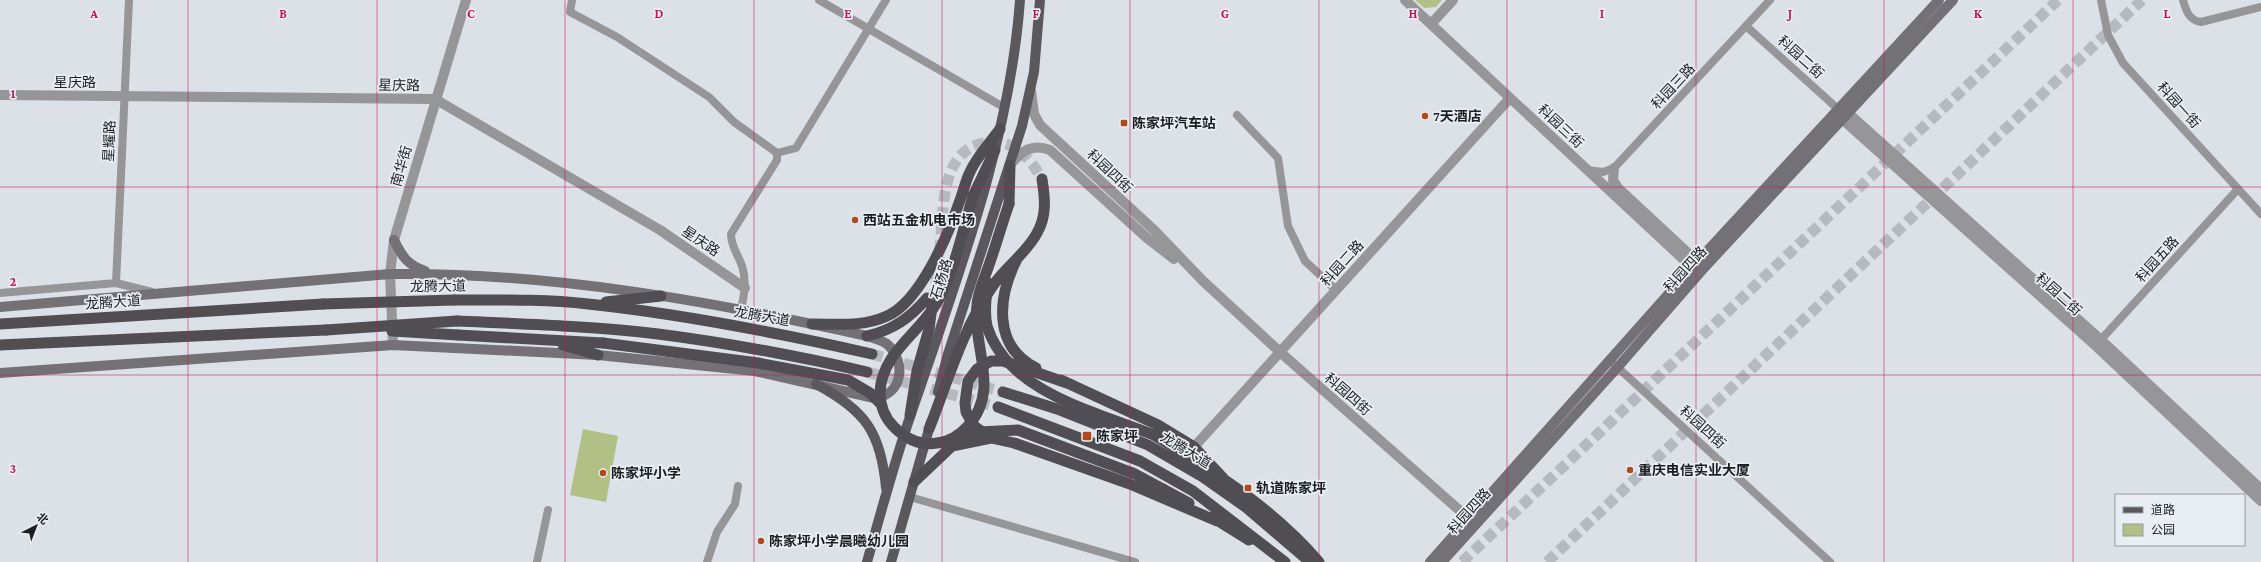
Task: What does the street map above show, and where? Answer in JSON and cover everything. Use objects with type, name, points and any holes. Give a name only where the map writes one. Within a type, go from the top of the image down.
[{"type":"highway","points":[[812,324],[848,325],[888,316],[914,293],[926,275],[948,232],[968,175],[977,158],[1000,129]]},
{"type":"highway","points":[[880,403],[884,371],[891,358],[931,312],[939,299],[950,273],[973,196],[995,150]]},
{"type":"highway","points":[[946,442],[962,433],[976,417],[983,398],[985,385],[978,342],[977,305],[1009,204],[1010,165]]},
{"type":"highway","points":[[929,429],[968,329],[992,287],[1017,259],[1037,233],[1043,218],[1046,198],[1042,180]]},
{"type":"highway","points":[[991,259],[987,286],[987,325],[999,351],[1013,369],[1032,384],[1060,398],[1154,435],[1223,478],[1272,516],[1305,545],[1319,562]]},
{"type":"highway","points":[[1017,259],[1005,286],[1002,304],[1007,336],[1019,355],[1026,362],[1067,383],[1158,424],[1194,447],[1223,478]]},
{"type":"highway","points":[[588,304],[661,296]]},
{"type":"highway","points":[[867,336],[882,332],[905,321],[930,299],[930,329],[917,371],[910,414]]},
{"type":"highway","name":"龙腾大道","points":[[0,324],[323,304],[454,300],[588,304],[660,313],[787,336],[872,354]]},
{"type":"highway","points":[[0,345],[326,330],[457,321],[551,325],[657,334],[805,357],[867,372]]},
{"type":"highway","points":[[349,328],[603,343],[758,363],[848,380],[870,393],[880,403],[887,420],[910,439],[928,445],[946,442],[980,432],[1018,430],[1134,474],[1164,489],[1285,562]]},
{"type":"highway","points":[[548,340],[598,355]]},
{"type":"highway","points":[[990,438],[974,426],[969,420],[965,403],[968,381],[984,365],[991,361],[1003,361],[1067,383]]},
{"type":"highway","name":"龙腾大道","points":[[1003,392],[1057,409],[1148,445],[1203,478],[1247,508],[1310,562]]},
{"type":"highway","points":[[998,407],[1140,462],[1193,491],[1285,562]]},
{"type":"highway","points":[[914,482],[952,446],[990,438],[1014,443],[1130,484],[1217,521]]},
{"type":"main road","name":"石杨路","points":[[867,562],[910,414],[931,360],[995,150],[1006,108],[1015,48],[1020,0]]},
{"type":"main road","name":"石杨路","points":[[891,562],[929,429],[948,354],[1010,165],[1031,91],[1036,53],[1040,0]]},
{"type":"main road","name":"科园四路","points":[[1430,562],[1472,522],[1614,364],[1838,109],[1939,0]]},
{"type":"main road","name":"科园四路","points":[[1698,268],[1845,116],[1953,0]]},
{"type":"main road","points":[[394,240],[402,257],[413,267],[432,273]]},
{"type":"main road","points":[[0,307],[390,274],[432,273],[585,284],[741,310],[812,324],[881,340],[888,345],[898,360],[901,370],[899,378],[889,393],[883,397],[874,398],[755,371],[598,355],[393,345],[0,373]]},
{"type":"main road","points":[[816,384],[850,404],[870,427],[884,466],[886,493]]},
{"type":"main road","name":"科园四路","points":[[1442,562],[1472,522]]},
{"type":"street","name":"星耀路","points":[[116,283],[129,0]]},
{"type":"street","name":"南华街","points":[[393,345],[390,274],[394,240],[435,99],[466,0]]},
{"type":"street","points":[[572,0],[570,12],[618,37],[709,97],[734,122],[777,153]]},
{"type":"street","points":[[819,0],[1006,108]]},
{"type":"street","points":[[777,153],[796,148],[870,30],[886,0]]},
{"type":"street","name":"科园三街","points":[[1405,0],[1587,170],[1698,268]]},
{"type":"street","points":[[1431,24],[1453,0]]},
{"type":"street","name":"科园三路","points":[[1614,168],[1770,0]]},
{"type":"street","name":"科园一街","points":[[2101,0],[2108,35],[2124,63],[2261,214]]},
{"type":"street","points":[[2183,0],[2189,16],[2194,21],[2201,22],[2261,7]]},
{"type":"street","name":"科园二街","points":[[1746,26],[2261,489]]},
{"type":"street","name":"科园四街","points":[[1031,91],[1034,114],[1040,125],[1155,231],[1203,281],[1280,352],[1472,522]]},
{"type":"street","name":"星庆路","points":[[0,95],[435,99],[660,230],[745,288]]},
{"type":"street","name":"科园二路","points":[[1194,447],[1510,98]]},
{"type":"street","points":[[1238,115],[1278,158],[1288,226],[1304,261],[1336,290]]},
{"type":"street","name":"科园四街","points":[[1010,165],[1024,150],[1031,147],[1037,146],[1050,150],[1147,238],[1203,281]]},
{"type":"street","points":[[741,310],[745,288],[742,266],[731,245],[731,234],[777,160],[777,153]]},
{"type":"street","points":[[1587,170],[1603,172],[1614,168],[1613,180],[1618,188],[1698,268]]},
{"type":"street","name":"科园五路","points":[[2098,343],[2238,189]]},
{"type":"street","points":[[0,293],[116,283],[158,294]]},
{"type":"street","name":"科园二街","points":[[2098,343],[2261,501]]},
{"type":"street","name":"科园四街","points":[[1614,364],[1830,562]]},
{"type":"street","points":[[707,562],[717,532],[736,504],[738,486]]},
{"type":"street","points":[[910,497],[1135,562]]},
{"type":"street","points":[[537,562],[548,510]]},
{"type":"green space","points":[[1415,0],[1442,0],[1436,7],[1424,8]]},
{"type":"green space","points":[[583,429],[618,436],[606,502],[570,495]]},
{"type":"tunnel","points":[[1462,562],[2058,0]]},
{"type":"tunnel","points":[[1547,562],[2142,0]]},
{"type":"tunnel","points":[[933,300],[938,268],[943,205],[950,174],[956,161],[966,151],[979,144],[997,142],[1005,143],[1012,146],[1024,155],[1042,179]]},
{"type":"tunnel","points":[[872,354],[1003,392]]},
{"type":"tunnel","points":[[867,372],[998,407]]},
{"type":"place","name":"7天酒店","points":[[1425,116]]},
{"type":"place","name":"陈家坪汽车站","points":[[1124,123]]},
{"type":"place","name":"西站五金机电市场","points":[[855,220]]},
{"type":"place","name":"陈家坪","points":[[1087,436]]},
{"type":"place","name":"重庆电信实业大厦","points":[[1630,470]]},
{"type":"place","name":"陈家坪小学","points":[[603,473]]},
{"type":"place","name":"轨道陈家坪","points":[[1248,488]]},
{"type":"place","name":"陈家坪小学晨曦幼儿园","points":[[761,541]]}]
